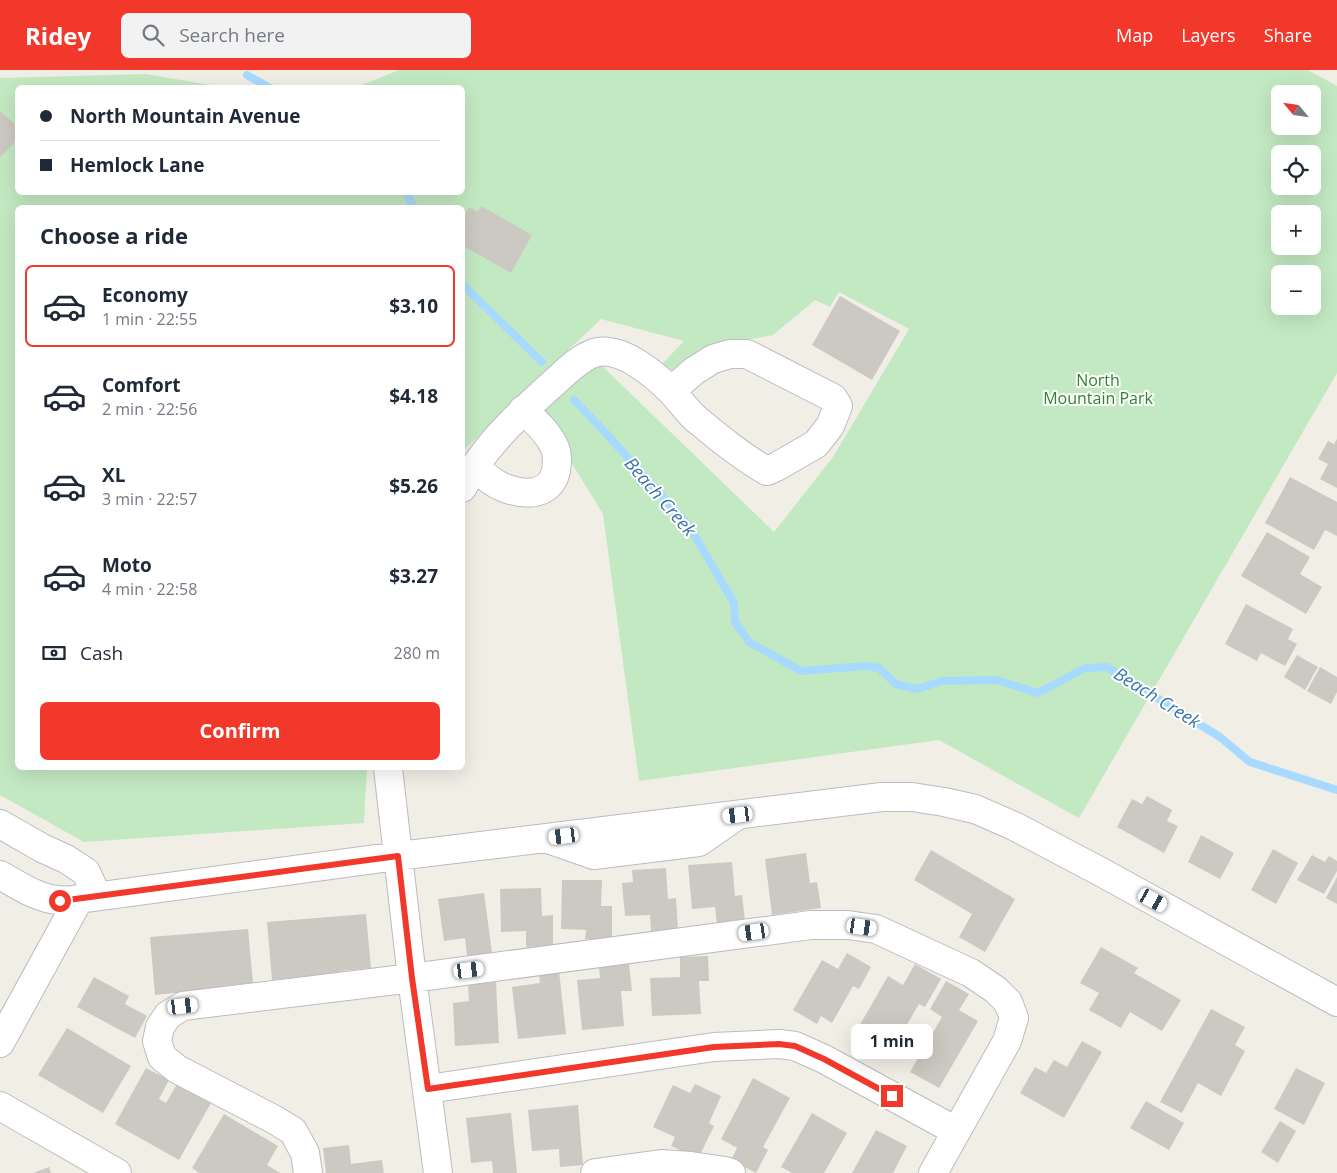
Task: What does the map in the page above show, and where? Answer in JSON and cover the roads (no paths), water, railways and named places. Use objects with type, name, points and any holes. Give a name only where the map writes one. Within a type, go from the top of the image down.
[{"type":"street","points":[[465,483],[476,464],[500,434],[523,410],[580,360],[597,352],[609,352],[632,360],[657,378],[694,417],[754,464],[766,470],[776,467],[816,444],[830,426],[838,406],[833,398],[747,354],[730,354],[713,359],[694,371],[671,391]]},
{"type":"street","points":[[476,464],[489,479],[504,487],[523,493],[538,492],[548,486],[555,475],[558,459],[555,449],[545,430],[523,410]]},
{"type":"street","points":[[388,770],[412,978],[438,1173]]},
{"type":"street","points":[[0,875],[35,894],[60,901],[544,838],[882,797],[912,797],[975,809],[1014,826],[1337,1002]]},
{"type":"street","points":[[0,824],[42,848],[66,859],[86,872],[88,898],[0,1043]]},
{"type":"street","points":[[308,1173],[305,1153],[293,1131],[276,1120],[177,1069],[162,1057],[157,1041],[160,1027],[168,1015],[183,1006],[412,978],[811,925],[848,925],[876,929],[971,973],[996,990],[1008,1002],[1014,1018],[1007,1041],[933,1173]]},
{"type":"street","points":[[428,1089],[714,1047],[779,1044],[795,1046],[824,1059],[956,1131]]},
{"type":"street","points":[[0,1106],[118,1173]]},
{"type":"street","points":[[595,1173],[661,1164],[691,1166],[731,1173]]},
{"type":"waterway","name":"Beach Creek","points":[[247,75],[265,85]]},
{"type":"waterway","name":"Beach Creek","points":[[408,195],[412,205]]},
{"type":"waterway","name":"Beach Creek","points":[[465,287],[542,362]]},
{"type":"waterway","name":"Beach Creek","points":[[574,400],[689,526],[734,603],[735,622],[749,642],[801,671],[865,666],[879,668],[896,684],[917,689],[942,681],[997,680],[1038,693],[1085,668],[1107,667],[1220,737],[1250,762],[1337,790]]},
{"type":"park label","name":"North Mountain Park","points":[[1098,389]]}]
